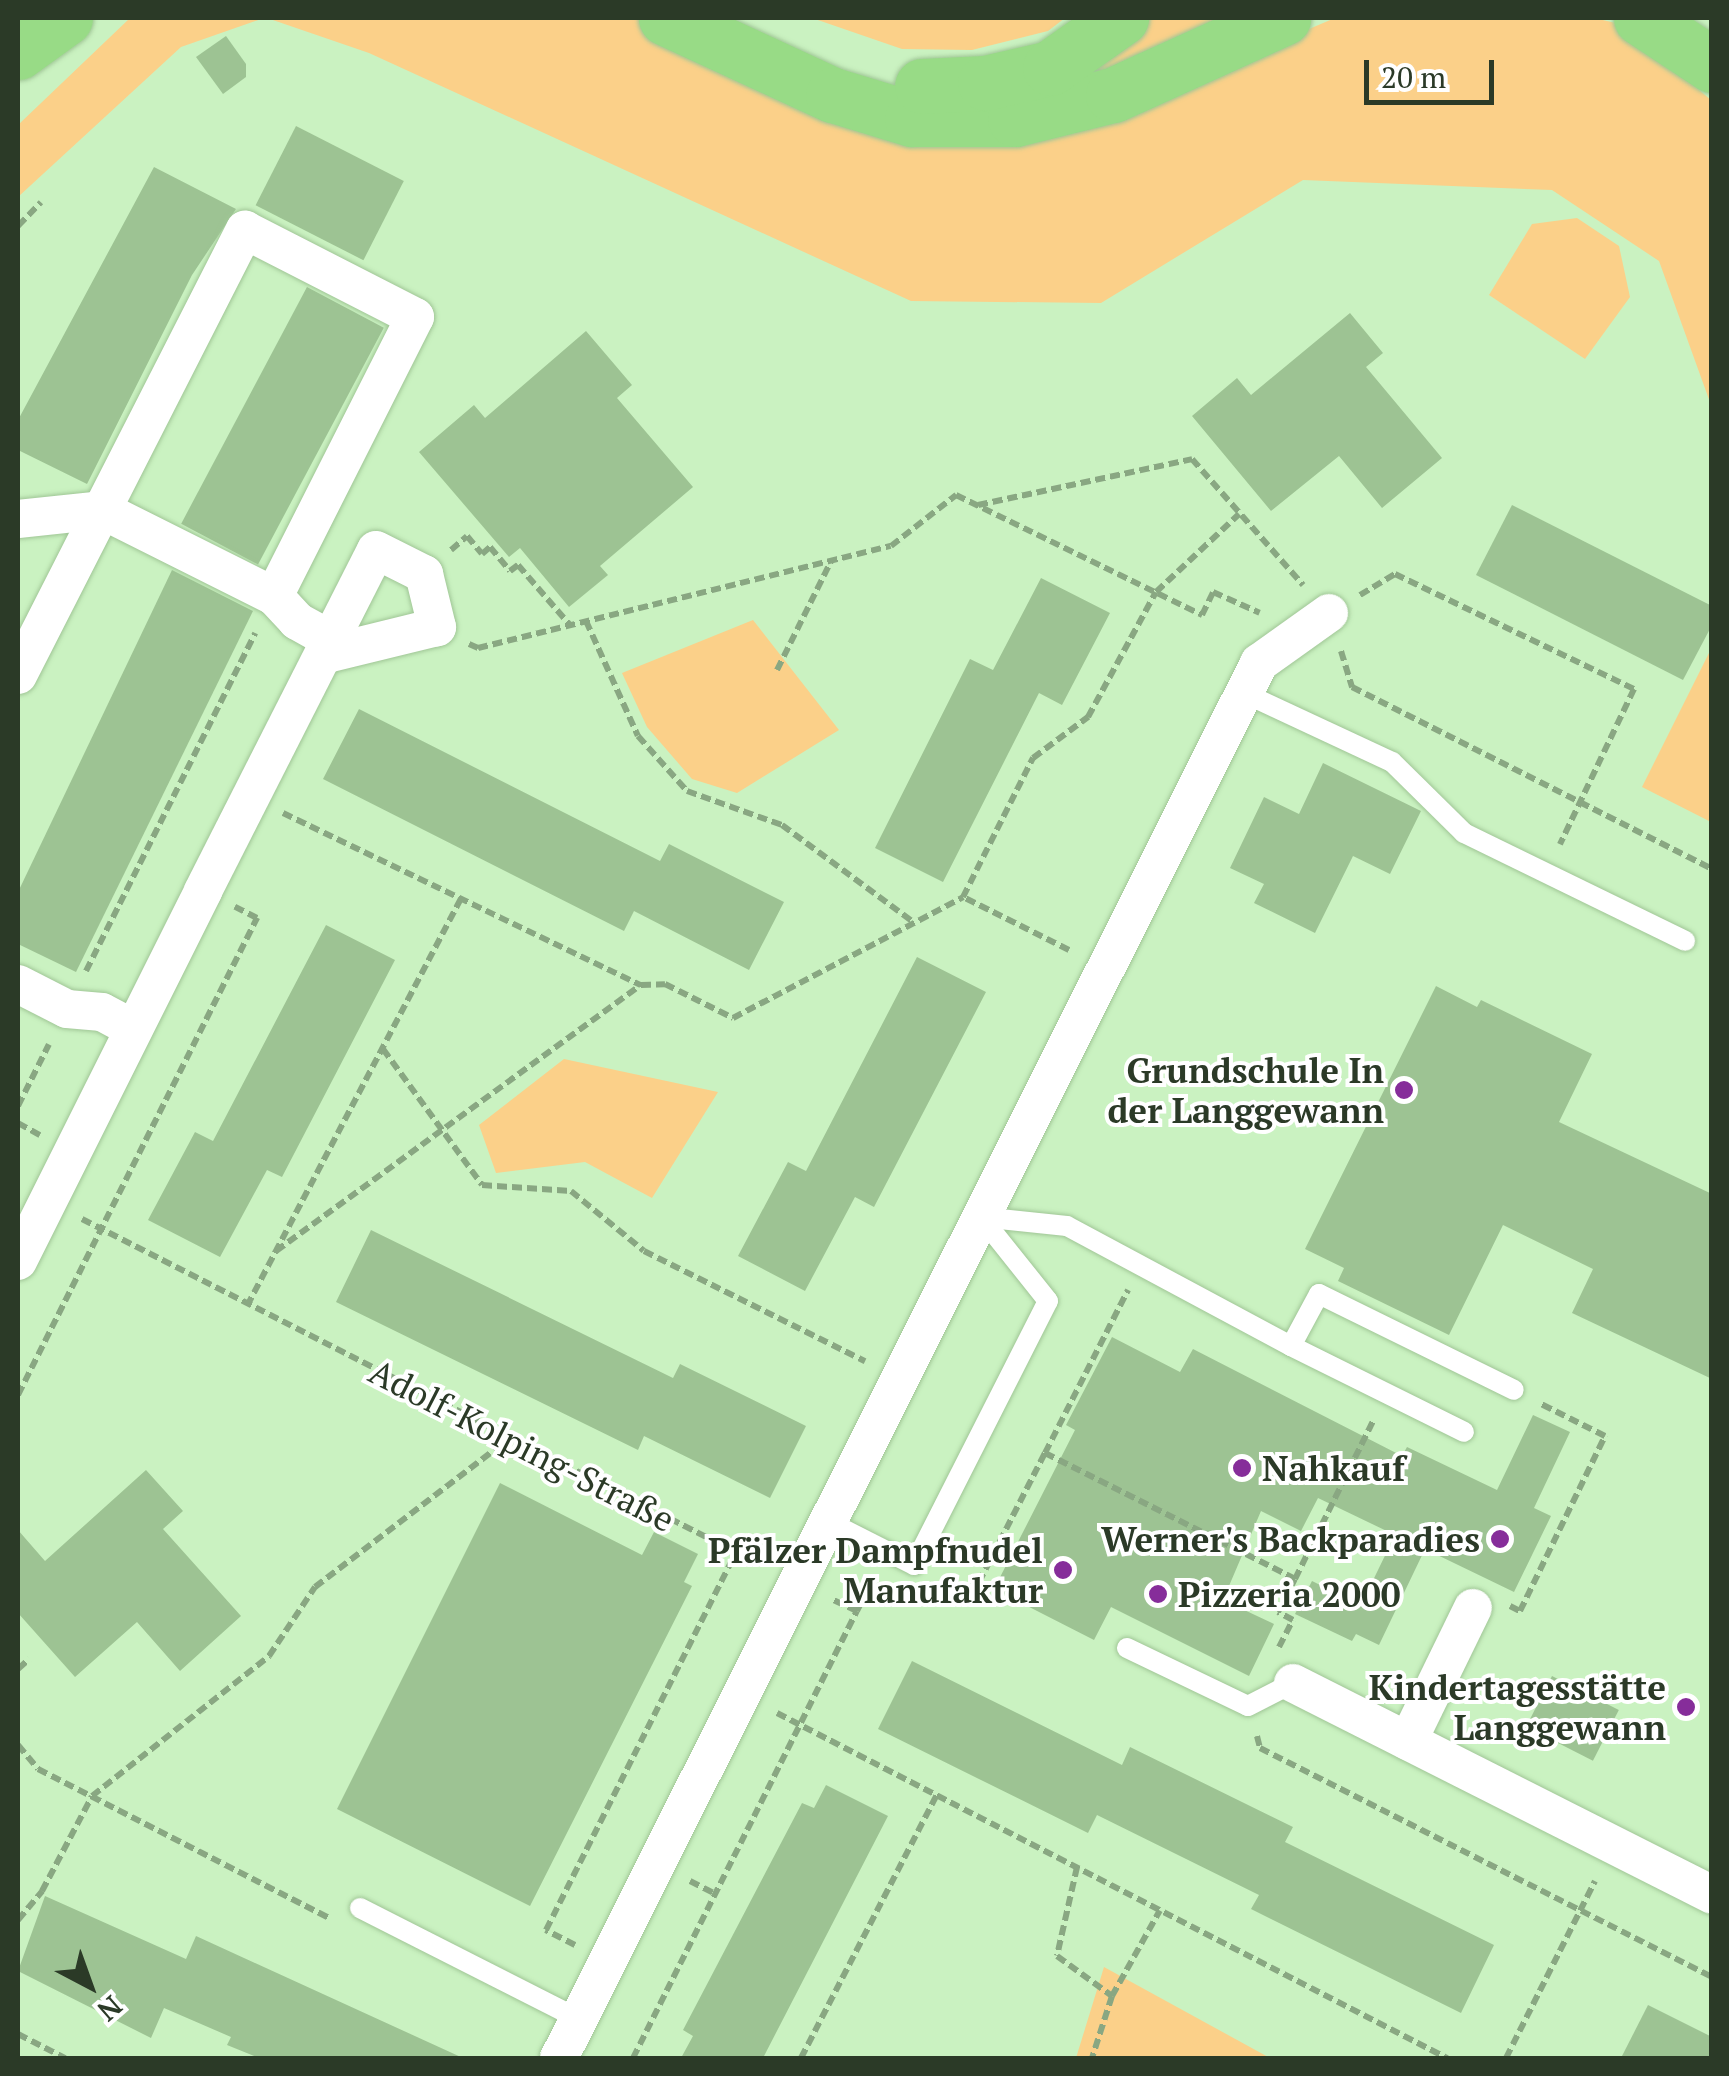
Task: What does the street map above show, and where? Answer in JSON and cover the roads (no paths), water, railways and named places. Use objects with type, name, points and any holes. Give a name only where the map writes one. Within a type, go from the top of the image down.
[{"type":"highway","points":[[18,52],[66,18]]},
{"type":"highway","points":[[666,18],[833,96],[896,114],[1014,120],[1113,95],[1283,18]]},
{"type":"highway","points":[[728,18],[834,67],[935,88],[1050,68],[1121,18]]},
{"type":"highway","points":[[1640,18],[1712,65]]},
{"type":"street","points":[[18,675],[245,230],[415,317],[278,611]]},
{"type":"street","points":[[18,519],[102,510],[278,611],[327,647],[437,628],[424,574],[376,550],[327,647],[203,891],[95,1009],[47,1202],[20,1249]]},
{"type":"street","points":[[559,2058],[1259,663],[1316,622]]},
{"type":"street","points":[[18,984],[95,1009]]},
{"type":"street","points":[[1408,1742],[1473,1608]]},
{"type":"street","points":[[1293,1683],[1712,1895]]},
{"type":"lane","points":[[1244,693],[1392,762],[1464,833],[1685,941]]},
{"type":"lane","points":[[982,1217],[1067,1226],[1464,1432]]},
{"type":"lane","points":[[829,1522],[914,1565],[1048,1301],[982,1217]]},
{"type":"lane","points":[[1292,1346],[1320,1294],[1514,1390]]},
{"type":"lane","points":[[1127,1648],[1248,1706],[1293,1683]]},
{"type":"lane","points":[[360,1908],[579,2018]]},
{"type":"place","name":"Grundschule In der Langgewann","points":[[1404,1090]]},
{"type":"place","name":"Nahkauf","points":[[1242,1468]]},
{"type":"place","name":"Werner's Backparadies","points":[[1500,1539]]},
{"type":"place","name":"Pfälzer Dampfnudel Manufaktur","points":[[1063,1570]]},
{"type":"place","name":"Pizzeria 2000","points":[[1158,1594]]},
{"type":"place","name":"Kindertagesstätte Langgewann","points":[[1686,1707]]}]
